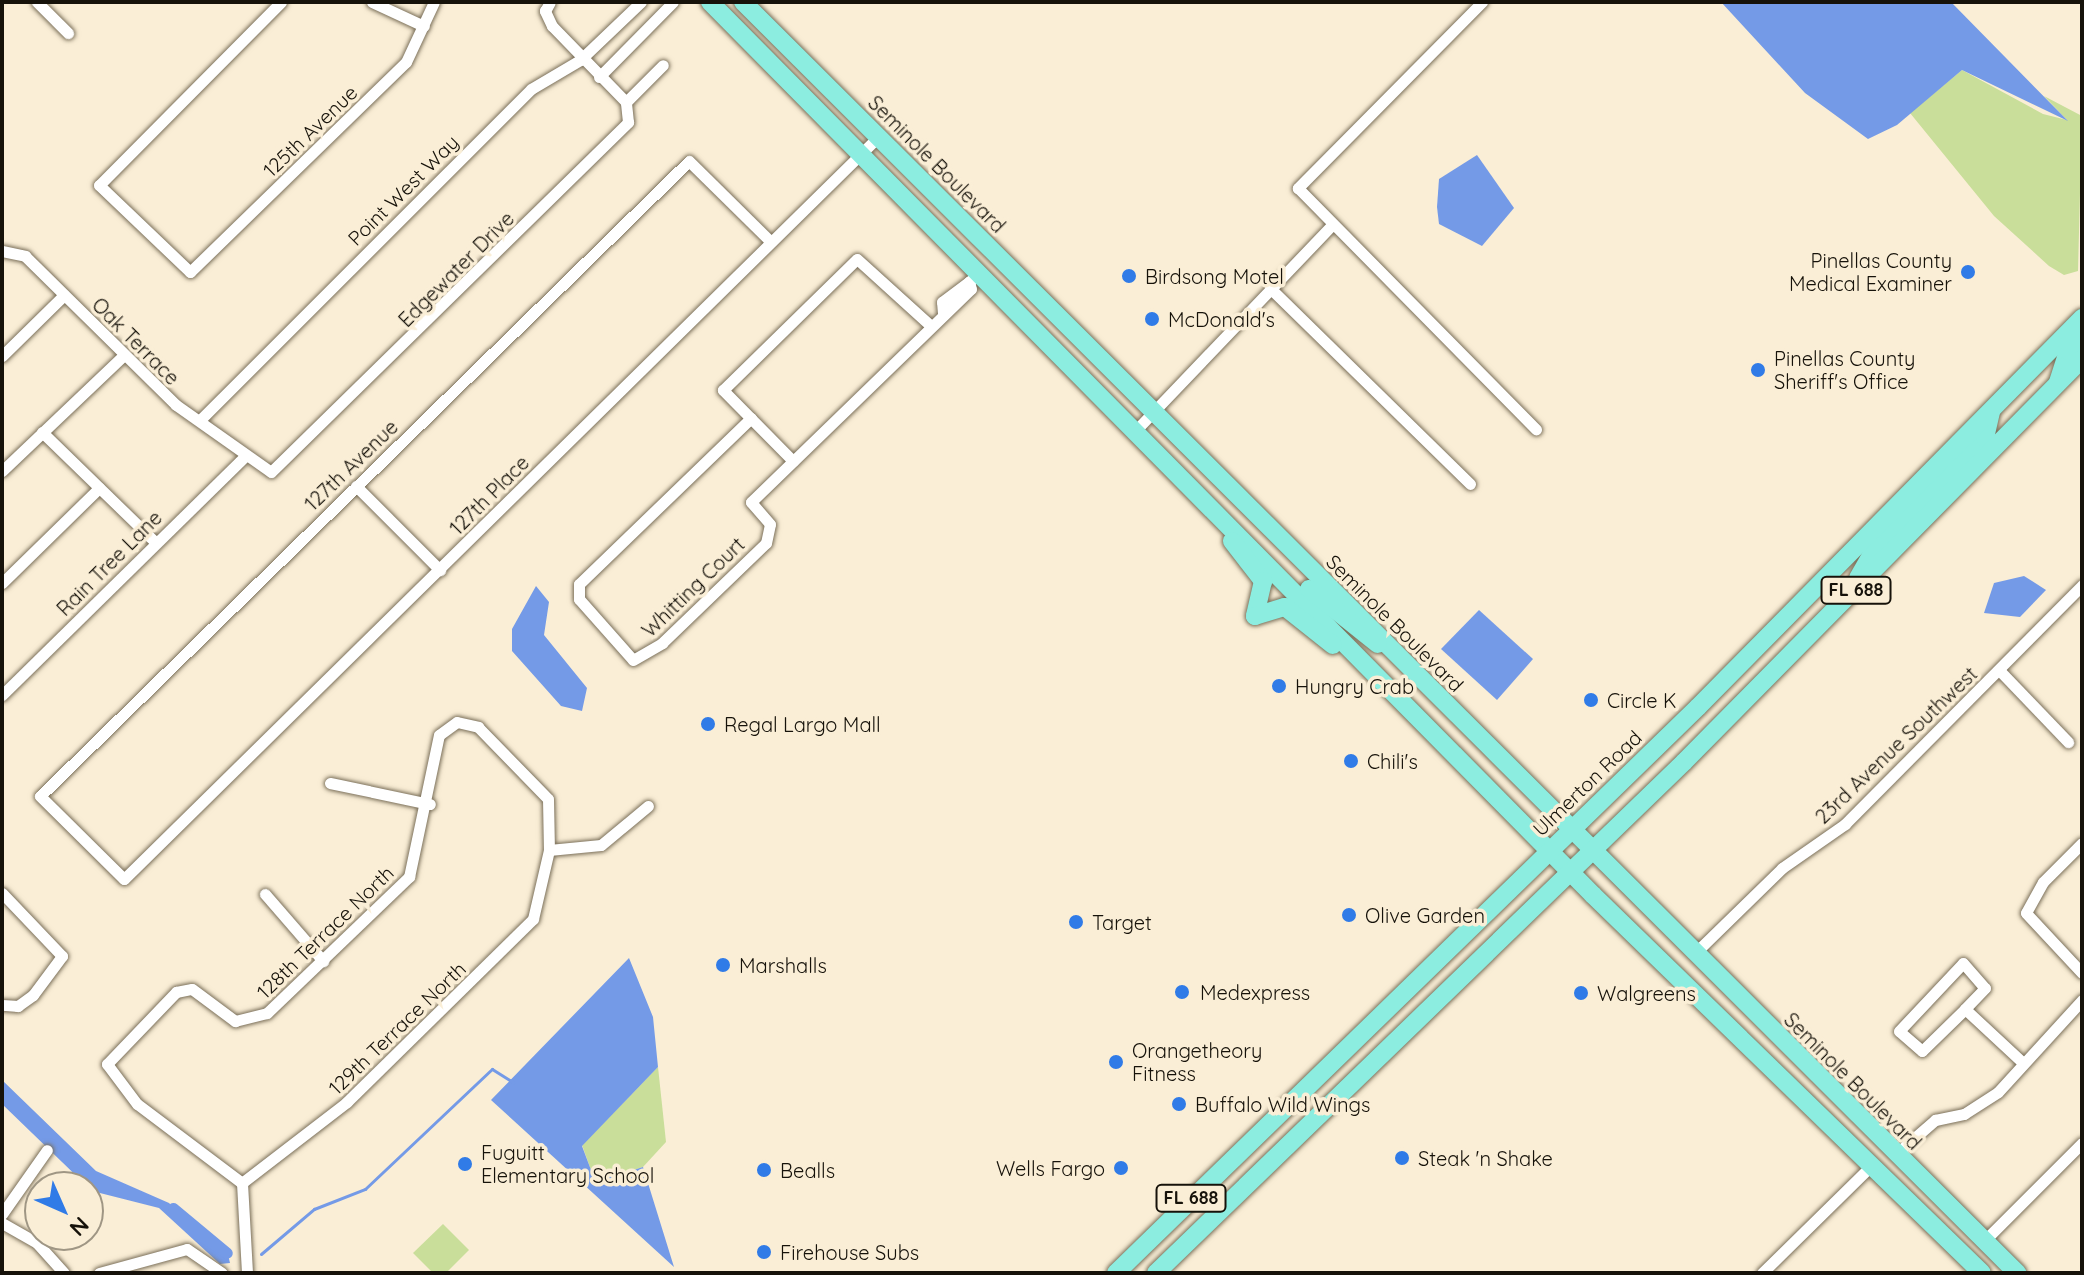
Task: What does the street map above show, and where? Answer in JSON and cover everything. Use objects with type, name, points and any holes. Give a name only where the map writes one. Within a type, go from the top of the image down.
[{"type":"main road","points":[[710,2],[861,153],[974,277],[1137,429],[1569,871],[1982,1273]]},
{"type":"main road","name":"Seminole Boulevard","points":[[743,2],[1694,955],[2017,1273]]},
{"type":"main road","name":"Ulmerton Road","points":[[1125,1270],[1991,412],[2082,318]]},
{"type":"main road","points":[[2057,384],[2068,351],[2082,336]]},
{"type":"main road","name":"FL 688","points":[[1156,1273],[1846,600],[2082,359]]},
{"type":"main road","points":[[1846,600],[1872,554],[1985,438],[1991,412],[2027,416]]},
{"type":"main road","points":[[1182,476],[1263,581],[1255,616],[1277,606],[1293,611],[1409,706]]},
{"type":"main road","points":[[1281,576],[1311,589],[1363,639],[1389,648]]},
{"type":"main road","points":[[1870,1167],[1896,1154]]},
{"type":"main road","points":[[1927,1219],[1984,1241]]},
{"type":"street","points":[[37,2],[68,33]]},
{"type":"street","name":"125th Avenue","points":[[281,2],[99,185],[190,272],[406,62],[434,2]]},
{"type":"street","points":[[372,2],[424,26]]},
{"type":"street","points":[[550,2],[545,11],[552,26],[580,60],[626,102],[663,65]]},
{"type":"street","name":"Point West Way","points":[[202,418],[531,89],[580,60],[641,2]]},
{"type":"street","points":[[599,77],[673,2]]},
{"type":"street","points":[[1482,2],[1301,182],[1299,195],[1536,429]]},
{"type":"street","name":"Edgewater Drive","points":[[243,458],[271,472],[307,445],[628,122],[626,102]]},
{"type":"street","name":"127th Place","points":[[124,879],[440,570],[769,240],[878,137]]},
{"type":"street","name":"127th Avenue","points":[[124,879],[40,796],[689,161],[769,240]]},
{"type":"street","points":[[1137,429],[1150,408],[1330,227]]},
{"type":"street","name":"Oak Terrace","points":[[4,250],[64,295],[176,405],[202,418],[243,458]]},
{"type":"street","points":[[793,461],[723,390],[857,259],[931,326]]},
{"type":"street","name":"Whitting Court","points":[[751,418],[579,584],[579,599],[620,651],[643,660],[766,543],[770,524],[751,502],[931,326],[974,277]]},
{"type":"street","points":[[1270,288],[1470,484]]},
{"type":"street","points":[[2,356],[64,295]]},
{"type":"street","points":[[2,471],[124,355]]},
{"type":"street","points":[[42,432],[155,542]]},
{"type":"street","name":"Rain Tree Lane","points":[[2,695],[243,458]]},
{"type":"street","points":[[356,486],[440,570]]},
{"type":"street","points":[[2,583],[99,488]]},
{"type":"street","name":"23rd Avenue Southwest","points":[[1694,955],[1782,868],[1845,824],[2082,585]]},
{"type":"street","points":[[1999,670],[2068,742]]},
{"type":"street","name":"128th Terrace North","points":[[242,1183],[112,1078],[107,1064],[176,992],[192,989],[235,1021],[253,1021],[323,961],[409,877],[430,804],[439,735],[457,722],[478,727],[548,799]]},
{"type":"street","points":[[330,783],[430,804]]},
{"type":"street","name":"129th Terrace North","points":[[242,1183],[347,1102],[533,919],[549,850],[548,799]]},
{"type":"street","points":[[549,850],[601,845],[648,806]]},
{"type":"street","points":[[2082,843],[2043,882],[2026,913],[2082,973]]},
{"type":"street","points":[[2,893],[62,956],[33,995],[18,1006],[2,1005]]},
{"type":"street","points":[[265,894],[323,961]]},
{"type":"street","points":[[1960,964],[1984,985],[1965,1009],[1922,1051],[1899,1031],[1960,964]]},
{"type":"street","points":[[1896,1154],[1935,1120],[1964,1114],[1998,1092],[2021,1061],[2082,1000]]},
{"type":"street","points":[[1965,1009],[2021,1061]]},
{"type":"street","points":[[1984,1241],[2082,1143]]},
{"type":"street","points":[[2,1214],[47,1150]]},
{"type":"street","points":[[1762,1273],[1870,1167]]},
{"type":"street","points":[[242,1183],[247,1273]]},
{"type":"street","points":[[2,1223],[24,1232]]},
{"type":"street","points":[[99,1273],[187,1249],[222,1273]]},
{"type":"street","points":[[48,1251],[64,1273]]},
{"type":"green space","points":[[1962,70],[2043,114],[2067,120],[2044,96],[2082,116],[2078,271],[2064,275],[2049,266],[1994,216],[1910,113]]},
{"type":"green space","points":[[658,1067],[666,1142],[643,1167],[618,1175],[591,1170],[582,1145]]},
{"type":"green space","points":[[443,1224],[469,1250],[446,1273],[433,1273],[413,1253]]},
{"type":"water","points":[[1721,2],[1951,2],[2068,121],[1962,70],[1897,125],[1868,139],[1805,93]]},
{"type":"water","points":[[1477,155],[1514,208],[1482,246],[1439,224],[1437,207],[1439,179]]},
{"type":"water","points":[[2024,576],[2046,590],[2020,617],[1984,613],[1994,583]]},
{"type":"water","points":[[536,586],[549,602],[544,635],[587,688],[582,711],[561,706],[512,651],[512,629]]},
{"type":"water","points":[[1479,610],[1533,659],[1497,700],[1441,649]]},
{"type":"water","points":[[629,958],[653,1017],[658,1067],[582,1146],[591,1170],[618,1175],[643,1167],[674,1267],[491,1100]]},
{"type":"water","points":[[2,1080],[96,1171],[71,1171],[2,1104]]},
{"type":"water","points":[[104,1175],[169,1203],[209,1242],[226,1246],[230,1263],[220,1264],[159,1208],[104,1194]]},
{"type":"waterway","points":[[261,1254],[314,1209],[365,1189],[492,1069],[513,1082]]},
{"type":"waterway","points":[[173,1208],[227,1253]]},
{"type":"place","name":"Pinellas County Medical Examiner","points":[[1968,272]]},
{"type":"place","name":"Birdsong Motel","points":[[1129,276]]},
{"type":"place","name":"McDonald's","points":[[1152,319]]},
{"type":"place","name":"Pinellas County Sheriff's Office","points":[[1758,370]]},
{"type":"place","name":"Hungry Crab","points":[[1279,686]]},
{"type":"place","name":"Circle K","points":[[1591,700]]},
{"type":"place","name":"Regal Largo Mall","points":[[708,724]]},
{"type":"place","name":"Chili's","points":[[1351,761]]},
{"type":"place","name":"Olive Garden","points":[[1349,915]]},
{"type":"place","name":"Target","points":[[1076,922]]},
{"type":"place","name":"Marshalls","points":[[723,965]]},
{"type":"place","name":"Medexpress","points":[[1182,992]]},
{"type":"place","name":"Walgreens","points":[[1581,993]]},
{"type":"place","name":"Orangetheory Fitness","points":[[1116,1062]]},
{"type":"place","name":"Buffalo Wild Wings","points":[[1179,1104]]},
{"type":"place","name":"Steak 'n Shake","points":[[1402,1158]]},
{"type":"place","name":"Fuguitt Elementary School","points":[[465,1164]]},
{"type":"place","name":"Wells Fargo","points":[[1121,1168]]},
{"type":"place","name":"Bealls","points":[[764,1170]]},
{"type":"place","name":"Firehouse Subs","points":[[764,1252]]}]
